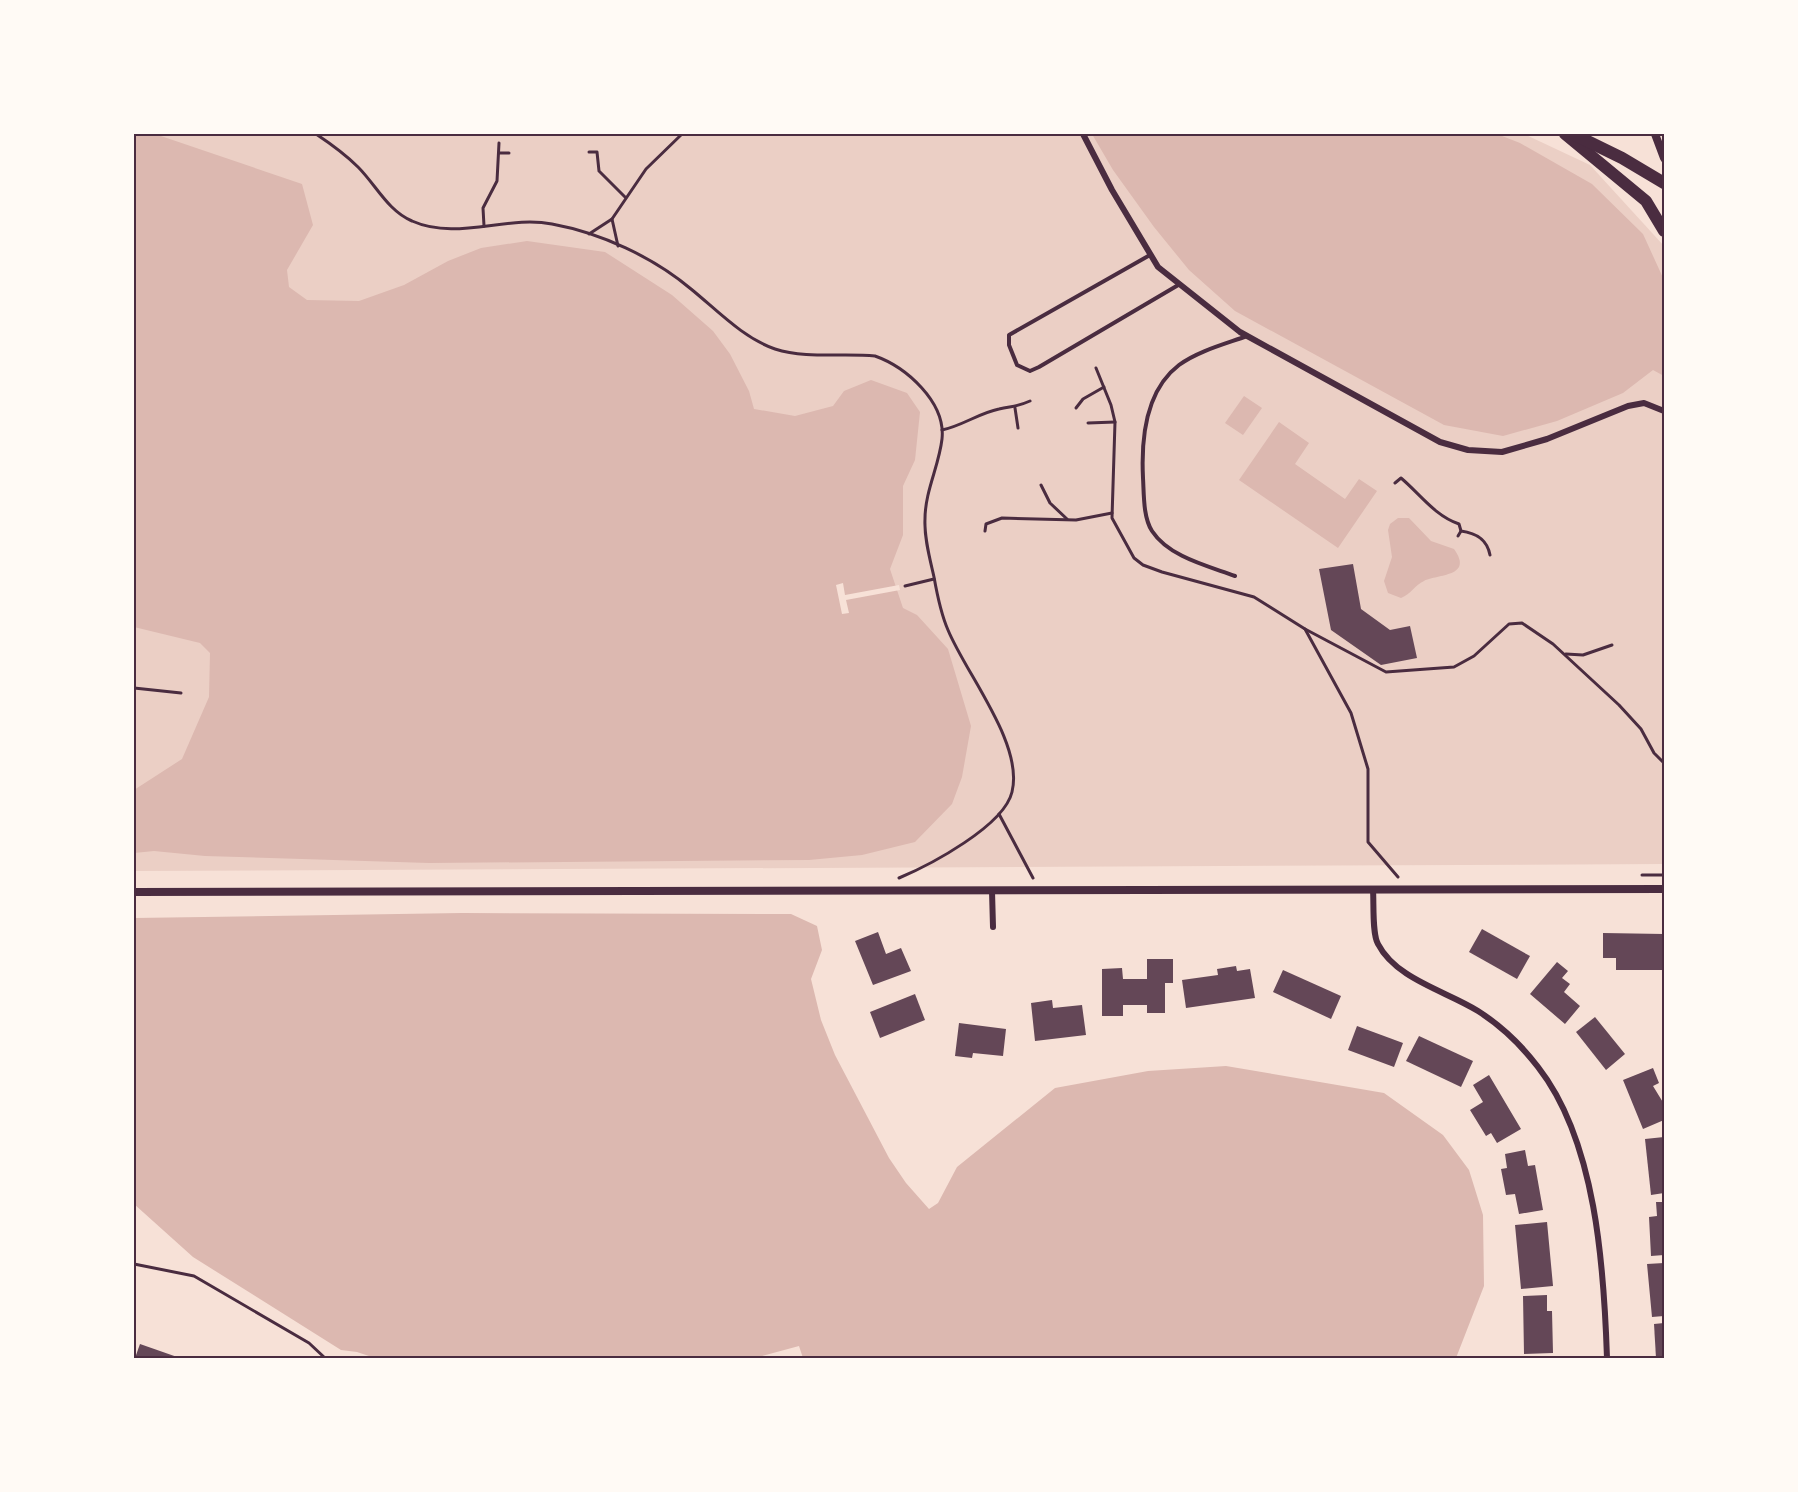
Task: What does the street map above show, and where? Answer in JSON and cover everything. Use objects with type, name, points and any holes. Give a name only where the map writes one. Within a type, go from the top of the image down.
[{"type":"highway","points":[[1565,134],[1646,201],[1665,231]]},
{"type":"highway","points":[[1571,134],[1622,158],[1665,183]]},
{"type":"street","points":[[1083,134],[1158,267],[1247,336],[1440,442],[1468,450],[1502,452],[1547,439],[1636,405],[1644,403],[1665,411]]},
{"type":"street","points":[[1655,134],[1665,158]]},
{"type":"street","points":[[134,892],[1665,889]]},
{"type":"street","points":[[1373,890],[1376,942],[1392,965],[1479,1012],[1510,1036],[1538,1066],[1560,1099],[1576,1135],[1586,1174],[1599,1252],[1607,1359]]},
{"type":"street","points":[[992,891],[993,927]]},
{"type":"lane","points":[[1151,255],[1009,334],[1009,345],[1017,365],[1030,370],[1039,367],[1180,284]]},
{"type":"lane","points":[[1235,576],[1195,561],[1166,546],[1151,530],[1145,507],[1144,432],[1154,393],[1179,365],[1211,349],[1247,336]]},
{"type":"path","points":[[316,134],[343,152],[390,205],[411,221],[444,230],[531,222],[552,224],[588,234],[618,246],[667,271],[729,321],[764,344],[788,352],[861,354],[888,361],[916,382],[926,394],[942,430],[942,439],[928,492],[925,519],[934,579],[947,629],[1008,742],[1014,771],[1013,789],[999,814],[933,863],[897,879]]},
{"type":"path","points":[[588,234],[612,219],[646,169],[682,134]]},
{"type":"path","points":[[484,226],[483,208],[496,181],[499,143]]},
{"type":"path","points":[[589,152],[597,152],[599,171],[625,197]]},
{"type":"path","points":[[499,153],[509,153]]},
{"type":"path","points":[[612,219],[618,246]]},
{"type":"path","points":[[1096,368],[1115,422],[1112,513],[1134,558],[1143,565],[1254,597],[1305,629],[1386,672],[1454,667],[1474,656],[1509,624],[1522,623],[1564,654],[1619,705],[1641,729],[1654,753],[1665,763]]},
{"type":"path","points":[[1076,408],[1083,399],[1104,387]]},
{"type":"path","points":[[942,430],[959,426],[999,408],[1014,408],[1030,401]]},
{"type":"path","points":[[1014,408],[1018,428]]},
{"type":"path","points":[[1088,423],[1115,422]]},
{"type":"path","points":[[1395,483],[1401,478],[1424,497],[1442,518],[1459,524],[1461,531],[1458,536]]},
{"type":"path","points":[[1041,485],[1050,503],[1068,520]]},
{"type":"path","points":[[985,531],[986,524],[1002,518],[1068,520],[1112,513]]},
{"type":"path","points":[[1461,531],[1476,534],[1489,548],[1490,555]]},
{"type":"path","points":[[904,586],[934,579]]},
{"type":"path","points":[[1305,629],[1351,713],[1368,769],[1368,842],[1399,879]]},
{"type":"path","points":[[1564,654],[1583,656],[1612,645]]},
{"type":"path","points":[[134,688],[181,693]]},
{"type":"path","points":[[999,814],[1033,880]]},
{"type":"path","points":[[134,1264],[194,1276],[309,1343],[325,1359]]},
{"type":"shaded area","points":[[134,134],[1524,134],[1590,165],[1664,246],[1664,864],[134,871]]},
{"type":"shaded area","points":[[134,134],[155,134],[302,184],[313,225],[287,270],[289,287],[307,300],[359,301],[404,285],[448,261],[481,248],[527,241],[605,252],[672,295],[713,331],[730,354],[749,391],[754,409],[795,416],[833,406],[844,391],[871,380],[907,393],[920,412],[915,460],[903,486],[903,535],[890,569],[903,608],[917,615],[948,649],[971,726],[962,777],[952,804],[915,842],[862,855],[809,860],[429,863],[205,856],[154,851],[134,853],[134,790],[182,759],[209,697],[210,653],[200,643],[134,627]]},
{"type":"shaded area","points":[[1092,134],[1497,134],[1520,143],[1592,184],[1643,234],[1664,280],[1664,376],[1653,370],[1623,393],[1557,421],[1503,436],[1444,425],[1235,311],[1189,270],[1154,227],[1113,170]]},
{"type":"shaded area","points":[[1244,396],[1262,408],[1243,435],[1225,423]]},
{"type":"shaded area","points":[[1279,422],[1309,443],[1295,464],[1345,499],[1359,479],[1377,491],[1338,548],[1239,480]]},
{"type":"shaded area","points":[[1398,518],[1409,518],[1431,541],[1454,549],[1460,565],[1452,573],[1421,583],[1401,598],[1388,593],[1384,581],[1392,557],[1388,530],[1390,524]]},
{"type":"shaded area","points":[[462,913],[791,914],[817,926],[822,950],[811,979],[821,1020],[835,1055],[889,1158],[906,1183],[929,1209],[938,1203],[957,1167],[1055,1088],[1148,1071],[1226,1066],[1384,1093],[1443,1135],[1469,1170],[1483,1215],[1484,1286],[1456,1358],[803,1358],[799,1346],[755,1358],[375,1358],[341,1350],[193,1257],[134,1204],[134,918]]},
{"type":"pier","points":[[843,583],[845,595],[899,585],[900,590],[846,600],[849,613],[842,614],[836,585]]},
{"type":"building","points":[[1353,564],[1361,609],[1390,630],[1410,626],[1417,658],[1381,665],[1331,630],[1319,569]]},
{"type":"building","points":[[1482,929],[1530,956],[1517,979],[1469,952]]},
{"type":"building","points":[[878,932],[886,954],[901,948],[911,971],[873,985],[855,941]]},
{"type":"building","points":[[1603,933],[1664,934],[1664,970],[1616,970],[1616,958],[1603,958]]},
{"type":"building","points":[[1147,959],[1173,959],[1173,983],[1165,983],[1165,1013],[1147,1013],[1147,1005],[1123,1005],[1123,1016],[1102,1016],[1102,969],[1122,968],[1123,979],[1147,979]]},
{"type":"building","points":[[1557,962],[1568,971],[1562,978],[1570,984],[1564,992],[1580,1006],[1565,1024],[1530,994]]},
{"type":"building","points":[[1236,966],[1237,971],[1250,969],[1255,998],[1186,1008],[1182,980],[1218,975],[1217,969]]},
{"type":"building","points":[[1283,970],[1341,996],[1331,1019],[1273,992]]},
{"type":"building","points":[[915,994],[925,1020],[880,1038],[870,1012]]},
{"type":"building","points":[[1052,1000],[1053,1008],[1082,1005],[1086,1035],[1035,1041],[1031,1003]]},
{"type":"building","points":[[1595,1017],[1625,1054],[1606,1070],[1576,1032]]},
{"type":"building","points":[[959,1023],[1006,1029],[1003,1056],[973,1053],[972,1058],[955,1056]]},
{"type":"building","points":[[1357,1026],[1403,1043],[1394,1067],[1348,1050]]},
{"type":"building","points":[[1419,1036],[1473,1061],[1461,1087],[1406,1061]]},
{"type":"building","points":[[1653,1068],[1659,1083],[1653,1086],[1664,1104],[1664,1120],[1643,1129],[1623,1080]]},
{"type":"building","points":[[1489,1075],[1521,1129],[1497,1143],[1491,1133],[1486,1136],[1470,1110],[1483,1102],[1473,1085]]},
{"type":"building","points":[[1664,1137],[1664,1193],[1651,1195],[1645,1139]]},
{"type":"building","points":[[1525,1150],[1528,1166],[1535,1165],[1543,1210],[1519,1214],[1515,1194],[1506,1195],[1501,1169],[1507,1168],[1505,1154]]},
{"type":"building","points":[[1656,1202],[1664,1202],[1664,1255],[1651,1256],[1649,1217],[1657,1216]]},
{"type":"building","points":[[1547,1222],[1553,1286],[1521,1289],[1515,1225]]},
{"type":"building","points":[[1664,1263],[1664,1316],[1652,1317],[1647,1264]]},
{"type":"building","points":[[1547,1295],[1547,1311],[1552,1311],[1553,1353],[1524,1354],[1523,1296]]},
{"type":"building","points":[[1664,1323],[1664,1358],[1656,1358],[1654,1324]]},
{"type":"building","points":[[140,1344],[180,1358],[135,1358]]}]
